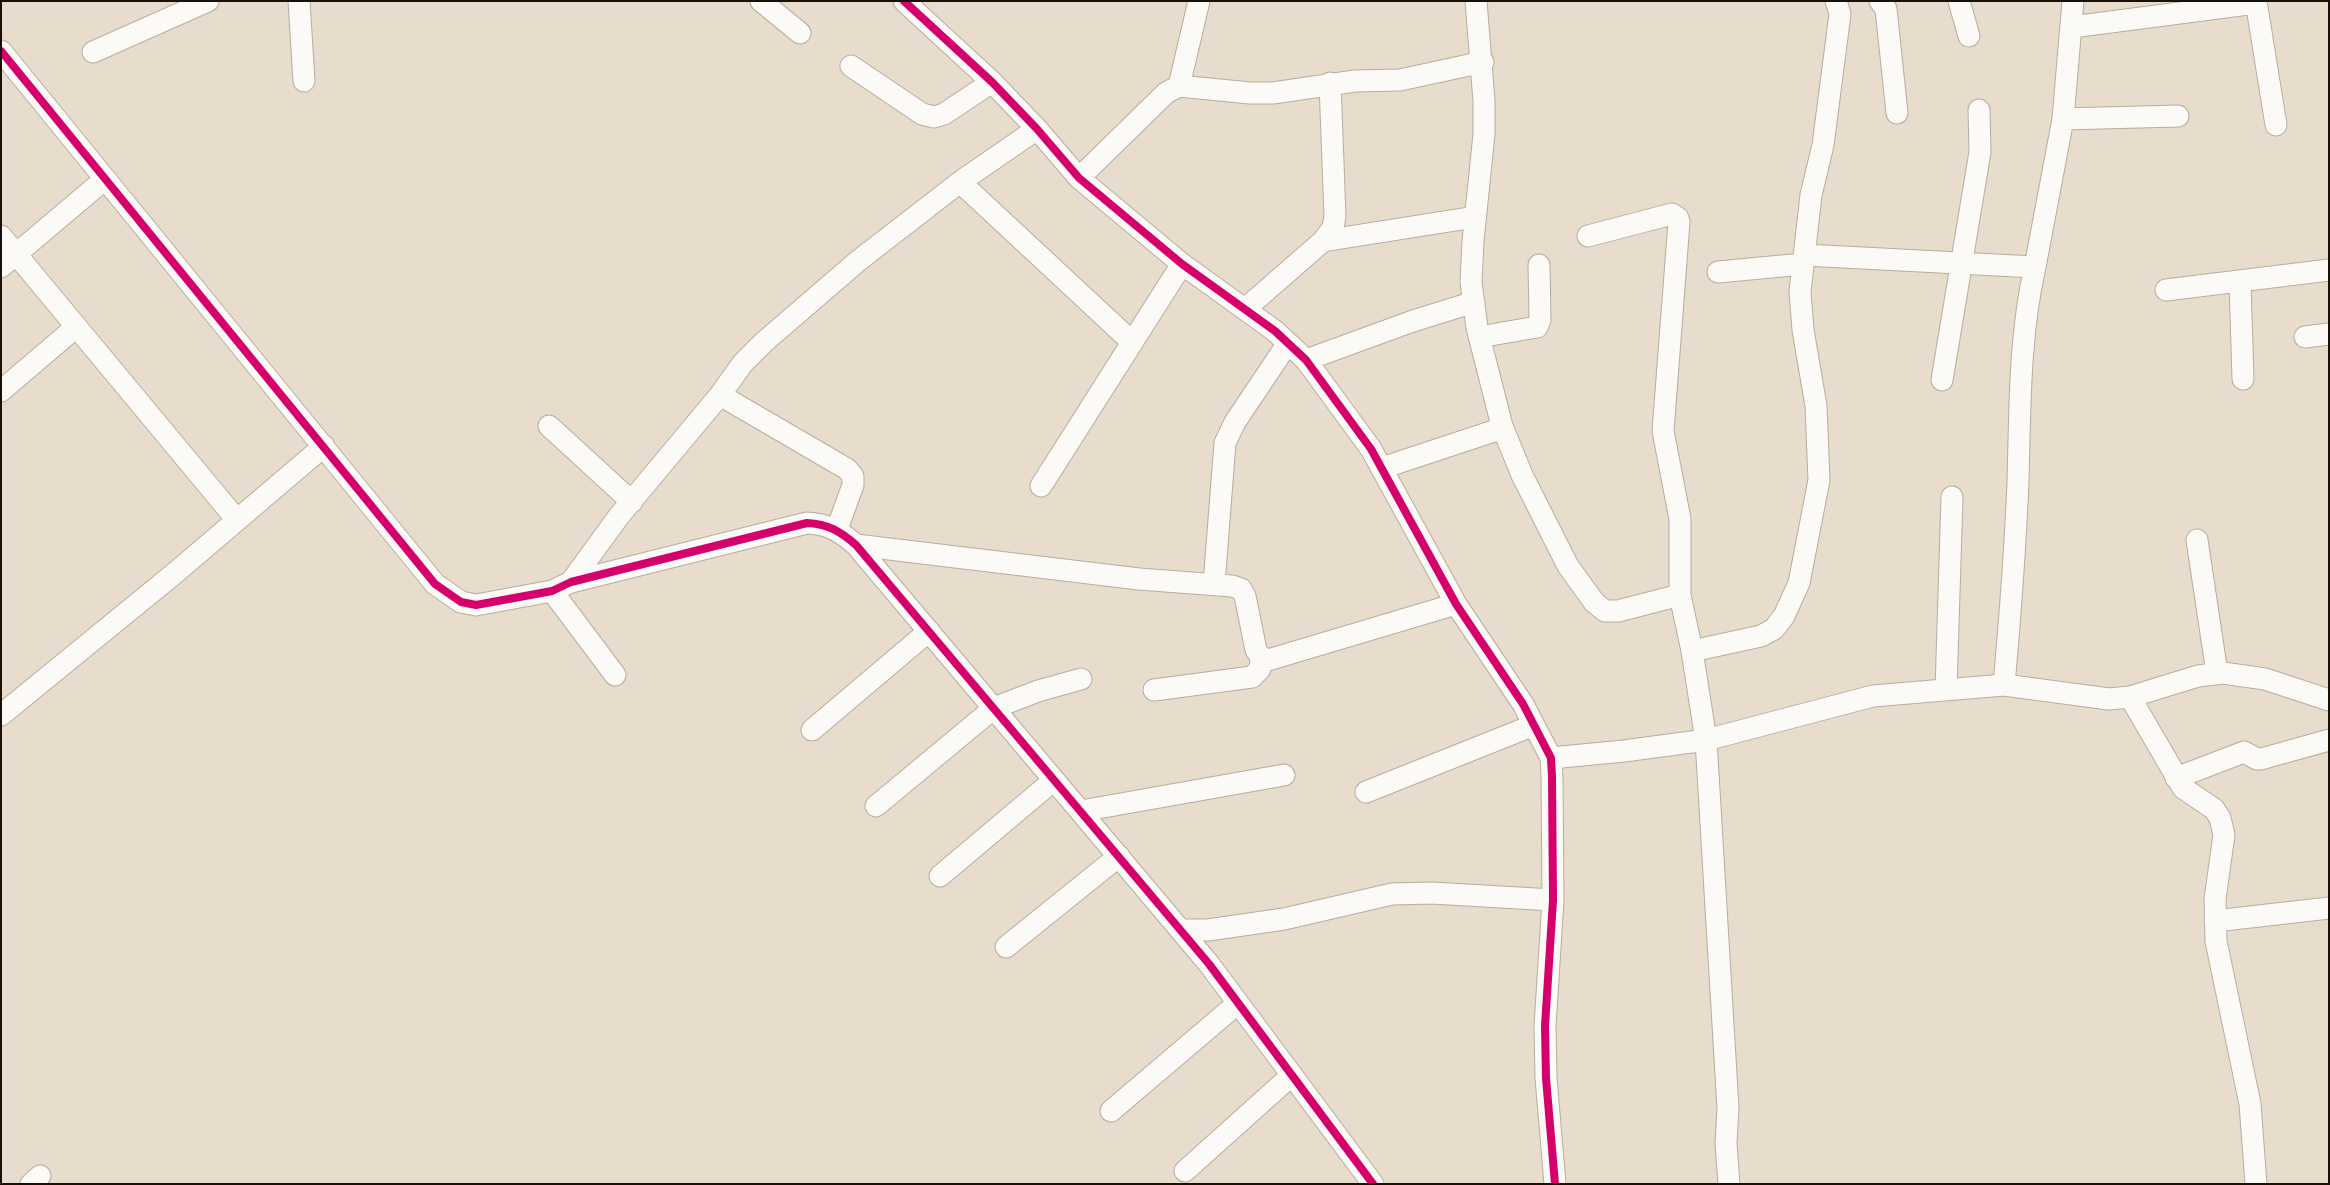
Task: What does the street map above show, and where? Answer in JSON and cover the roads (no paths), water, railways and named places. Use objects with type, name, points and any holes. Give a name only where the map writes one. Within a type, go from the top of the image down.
[{"type":"street","points":[[93,52],[208,1]]},
{"type":"street","points":[[299,1],[304,81]]},
{"type":"street","points":[[761,1],[800,33]]},
{"type":"street","points":[[904,1],[992,82],[1037,129],[1079,178],[1182,264],[1245,308],[1288,342],[1306,360],[1371,449],[1456,604],[1534,725],[1551,758],[1553,900],[1546,1026],[1550,1183]]},
{"type":"street","points":[[1179,86],[1199,1]]},
{"type":"street","points":[[1476,1],[1482,62],[1484,134],[1475,217],[1472,282],[1479,337],[1504,428],[1522,475],[1568,566],[1599,608],[1611,612],[1618,611],[1680,595]]},
{"type":"street","points":[[1692,652],[1761,636],[1774,629],[1784,616],[1800,583],[1820,480],[1816,406],[1800,308],[1811,195],[1823,146],[1840,14],[1837,1]]},
{"type":"street","points":[[1880,1],[1886,9],[1897,113]]},
{"type":"street","points":[[1958,1],[1968,36]]},
{"type":"street","points":[[2004,685],[2015,555],[2022,370],[2029,292],[2063,119],[2073,1]]},
{"type":"street","points":[[2072,27],[2256,2],[2276,125]]},
{"type":"street","points":[[1,51],[105,180],[140,218],[436,584],[460,602],[476,604],[562,586],[807,523],[822,524],[837,529],[856,545],[1182,930],[1373,1184]]},
{"type":"street","points":[[1079,178],[1166,93],[1179,86],[1250,93],[1272,93],[1330,84],[1400,80],[1482,62]]},
{"type":"street","points":[[851,66],[922,114],[934,117],[944,114],[992,82]]},
{"type":"street","points":[[1245,308],[1323,241],[1333,228],[1335,216],[1330,84]]},
{"type":"street","points":[[1942,380],[1980,152],[1980,110]]},
{"type":"street","points":[[2063,119],[2178,116]]},
{"type":"street","points":[[562,586],[720,395],[743,363],[822,290],[960,182],[1037,129]]},
{"type":"street","points":[[9,261],[105,180]]},
{"type":"street","points":[[960,182],[1132,342]]},
{"type":"street","points":[[1588,236],[1672,214],[1678,218],[1663,431],[1680,520],[1680,595],[1692,652],[1706,740],[1728,1108],[1726,1144],[1729,1184]]},
{"type":"street","points":[[1323,241],[1475,217]]},
{"type":"street","points":[[1,236],[9,261],[76,327],[237,520]]},
{"type":"street","points":[[1718,272],[1804,259],[1885,258],[2034,267]]},
{"type":"street","points":[[1041,486],[1182,264]]},
{"type":"street","points":[[1479,337],[1537,327],[1540,320],[1539,265]]},
{"type":"street","points":[[2166,290],[2329,270]]},
{"type":"street","points":[[2240,282],[2243,379]]},
{"type":"street","points":[[1306,360],[1413,321],[1474,302]]},
{"type":"street","points":[[1,391],[76,327]]},
{"type":"street","points":[[2305,337],[2329,334]]},
{"type":"street","points":[[1214,584],[1225,443],[1235,422],[1288,342]]},
{"type":"street","points":[[720,395],[847,469],[853,476],[853,485],[837,529]]},
{"type":"street","points":[[549,426],[632,502]]},
{"type":"street","points":[[1382,468],[1504,428]]},
{"type":"street","points":[[1,715],[324,446]]},
{"type":"street","points":[[1946,690],[1952,497]]},
{"type":"street","points":[[2197,540],[2217,673]]},
{"type":"street","points":[[856,545],[1139,578],[1232,586],[1241,589],[1245,596],[1256,650],[1261,657],[1268,660],[1456,604]]},
{"type":"street","points":[[562,586],[615,675]]},
{"type":"street","points":[[812,730],[929,631]]},
{"type":"street","points":[[1154,690],[1252,677],[1260,669],[1261,657]]},
{"type":"street","points":[[1551,758],[1706,740],[1873,696],[2004,685],[2109,699],[2130,696],[2198,676],[2217,673],[2265,679],[2329,700]]},
{"type":"street","points":[[876,806],[994,708],[1038,690],[1082,679]]},
{"type":"street","points":[[2130,696],[2183,788],[2214,810],[2220,818],[2224,835],[2215,899],[2216,941],[2250,1104],[2256,1184]]},
{"type":"street","points":[[1366,792],[1534,725]]},
{"type":"street","points":[[2176,778],[2240,753],[2247,753],[2257,759],[2261,759],[2329,740]]},
{"type":"street","points":[[1081,811],[1284,775]]},
{"type":"street","points":[[940,876],[1054,780]]},
{"type":"street","points":[[1006,948],[1119,856]]},
{"type":"street","points":[[1182,930],[1208,930],[1284,919],[1392,894],[1432,893],[1553,900]]},
{"type":"street","points":[[2215,921],[2329,908]]},
{"type":"street","points":[[1111,1111],[1238,1003]]},
{"type":"street","points":[[1185,1171],[1292,1075]]}]
